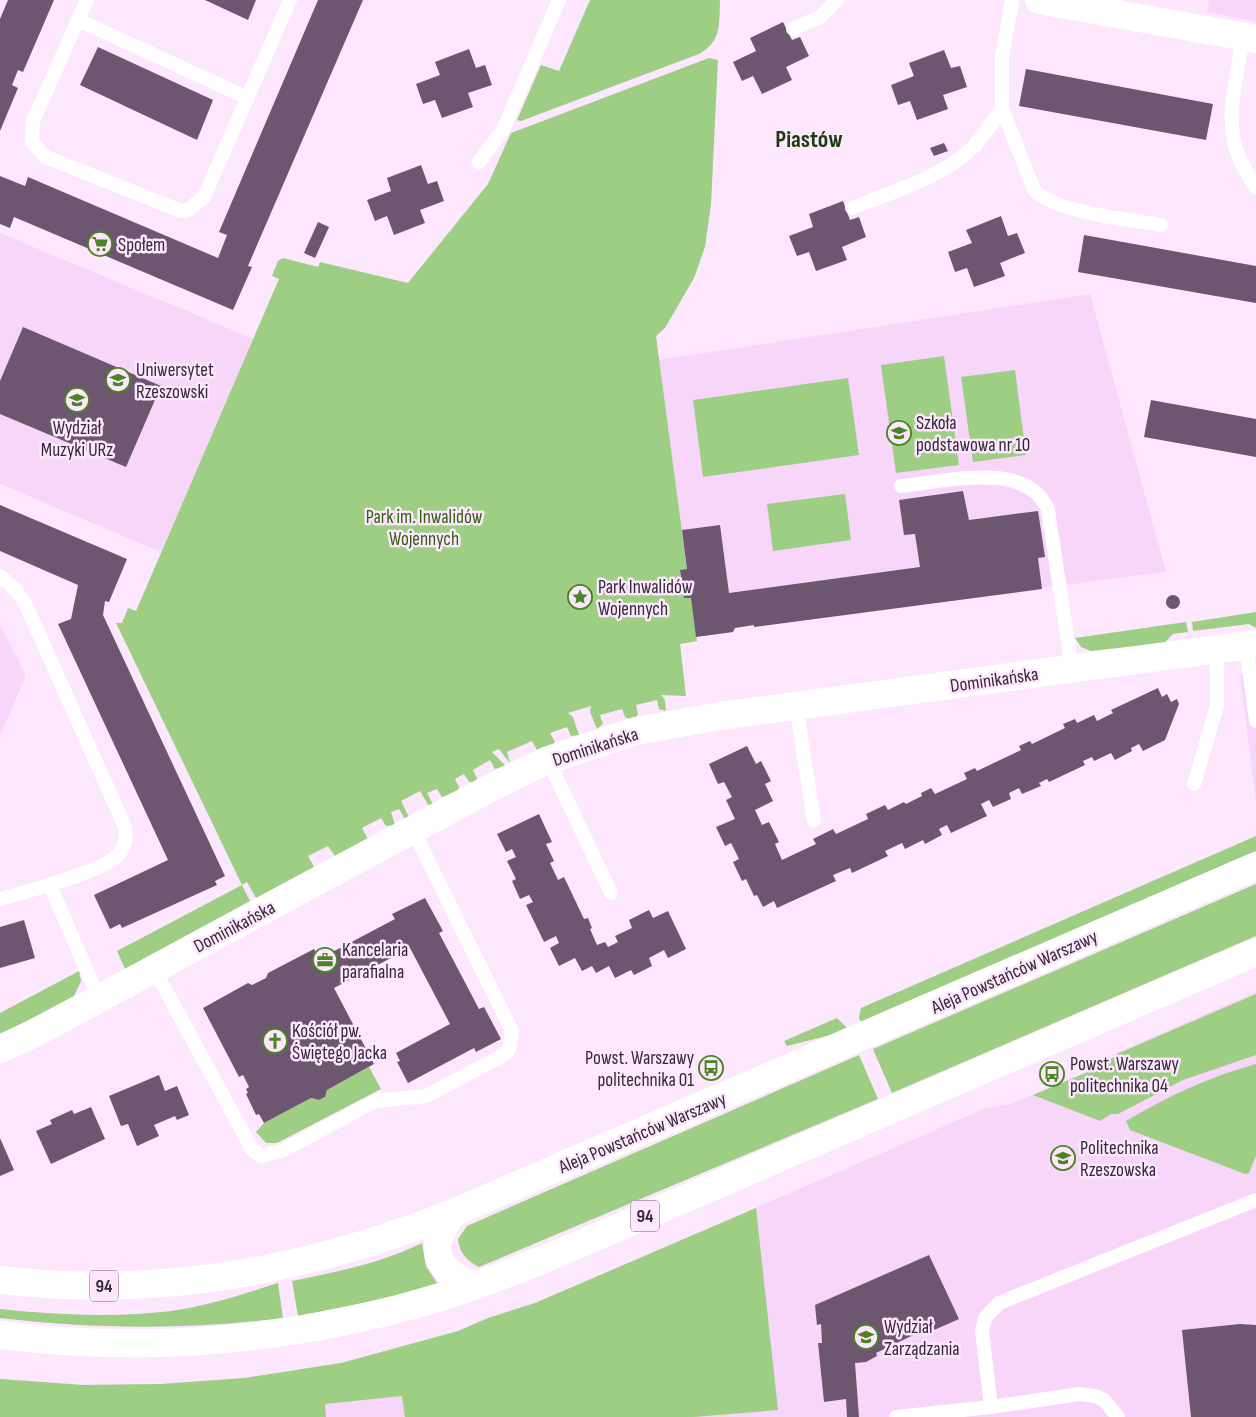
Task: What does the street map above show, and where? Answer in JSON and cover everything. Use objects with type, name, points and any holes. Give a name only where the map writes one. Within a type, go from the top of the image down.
[{"type":"main road","points":[[1039,0],[1250,38]]},
{"type":"main road","name":"Dominikańska","points":[[0,1049],[99,999],[496,785],[548,760],[636,731],[796,706],[1251,645]]},
{"type":"main road","name":"Aleja Powstańców Warszawy","points":[[0,1280],[38,1285],[101,1286],[208,1280],[283,1267],[335,1255],[408,1231],[1256,866]]},
{"type":"main road","name":"94","points":[[0,1335],[97,1344],[199,1342],[249,1338],[349,1321],[476,1286],[552,1256],[1256,952]]},
{"type":"main road","points":[[453,1213],[442,1227],[438,1240],[438,1253],[442,1264],[450,1274],[476,1286]]},
{"type":"lane","points":[[87,0],[33,122],[32,142],[46,156],[173,209],[188,210],[204,197],[290,0]]},
{"type":"lane","points":[[479,162],[503,130],[559,0]]},
{"type":"lane","points":[[793,29],[820,17],[837,0]]},
{"type":"lane","points":[[1012,0],[1002,56],[1002,108],[1034,190],[1041,197],[1076,210],[1161,225]]},
{"type":"lane","points":[[78,20],[248,98]]},
{"type":"lane","points":[[1250,38],[1236,74],[1232,126],[1238,155],[1256,188]]},
{"type":"lane","points":[[852,208],[907,186],[958,160],[979,140],[1002,108]]},
{"type":"lane","points":[[901,486],[982,478],[1004,478],[1022,483],[1036,491],[1044,499],[1048,510],[1072,669]]},
{"type":"lane","points":[[0,576],[15,589],[25,603],[125,827],[126,836],[122,850],[111,861],[50,885],[0,899]]},
{"type":"lane","points":[[1251,645],[1256,720]]},
{"type":"lane","points":[[1194,784],[1217,706],[1217,649]]},
{"type":"lane","points":[[796,706],[814,820]]},
{"type":"lane","points":[[548,760],[611,894]]},
{"type":"lane","points":[[154,969],[252,1149],[261,1156],[282,1151],[376,1101],[426,1096],[494,1060],[509,1050],[512,1031],[413,830]]},
{"type":"lane","points":[[50,885],[99,999]]},
{"type":"lane","points":[[985,1411],[982,1331],[985,1318],[999,1303],[1256,1200]]},
{"type":"lane","points":[[896,1417],[985,1411],[1088,1394],[1104,1400],[1118,1417]]},
{"type":"shaded area","points":[[1209,0],[1256,0],[1256,22],[1207,12]]},
{"type":"shaded area","name":"Uniwersytet Rzeszowski","points":[[0,233],[254,339],[161,552],[0,484]]},
{"type":"shaded area","name":"Szkoła podstawowa nr 10","points":[[1090,294],[1166,572],[754,625],[735,628],[733,632],[696,637],[691,598],[684,598],[680,570],[682,530],[659,360]]},
{"type":"shaded area","points":[[0,624],[26,675],[0,736]]},
{"type":"shaded area","points":[[1256,673],[1256,802],[1240,675]]},
{"type":"shaded area","name":"Politechnika Rzeszowska","points":[[1256,992],[1256,1417],[0,1417],[0,1379],[83,1385],[161,1384],[244,1378],[341,1363],[380,1354],[458,1331],[535,1303],[986,1108],[1011,1104],[1104,1064],[1116,1053]]},
{"type":"green space","points":[[590,0],[720,0],[718,31],[712,43],[699,54],[521,121],[517,120],[541,65],[559,71]]},
{"type":"green space","name":"Park im. Inwalidów Wojennych","points":[[709,58],[718,60],[711,204],[705,247],[694,278],[665,328],[656,336],[687,569],[680,571],[684,598],[691,598],[697,641],[680,644],[686,696],[661,695],[665,700],[666,711],[659,709],[657,700],[636,705],[638,714],[636,717],[629,719],[625,717],[622,709],[600,715],[603,724],[597,729],[590,712],[591,706],[568,713],[573,717],[579,735],[571,736],[567,727],[550,733],[555,742],[553,746],[537,750],[532,741],[507,752],[510,763],[499,749],[492,752],[506,766],[495,769],[490,760],[473,770],[477,778],[476,782],[469,782],[464,774],[455,779],[459,787],[458,791],[442,797],[437,789],[427,793],[434,806],[430,808],[420,791],[401,801],[410,819],[406,821],[399,809],[391,812],[395,825],[386,826],[381,818],[362,828],[368,839],[335,856],[328,846],[308,856],[314,867],[256,898],[247,882],[242,885],[116,623],[122,623],[128,608],[136,611],[279,279],[272,276],[278,261],[283,258],[318,267],[320,262],[408,283],[488,184],[511,133]]},
{"type":"green space","points":[[944,356],[959,465],[896,473],[881,365]]},
{"type":"green space","points":[[1015,370],[1026,455],[973,462],[961,377]]},
{"type":"green space","points":[[848,378],[859,455],[703,477],[693,400]]},
{"type":"green space","points":[[845,494],[851,540],[773,551],[767,504]]},
{"type":"green space","points":[[1256,612],[1256,628],[1249,624],[1193,631],[1192,622]]},
{"type":"green space","points":[[1186,622],[1188,632],[1173,634],[1164,643],[1091,651],[1081,647],[1075,638]]},
{"type":"green space","points":[[1256,836],[1256,851],[861,1022],[859,1018],[861,1008]]},
{"type":"green space","points":[[1256,884],[1256,936],[892,1093],[873,1049]]},
{"type":"green space","points":[[242,885],[250,901],[125,969],[117,951]]},
{"type":"green space","points":[[79,971],[81,981],[74,996],[0,1035],[0,1013]]},
{"type":"green space","points":[[1256,994],[1256,1055],[1183,1080],[1118,1114],[1111,1114],[1100,1121],[1033,1095],[1105,1065],[1117,1054]]},
{"type":"green space","points":[[837,1018],[847,1028],[831,1035],[787,1046],[784,1041]]},
{"type":"green space","points":[[859,1055],[878,1099],[479,1267],[462,1253],[458,1239],[467,1226]]},
{"type":"green space","points":[[1256,1064],[1256,1156],[1249,1173],[1245,1174],[1130,1130],[1126,1121],[1157,1104],[1206,1081]]},
{"type":"green space","points":[[369,1067],[381,1089],[277,1143],[266,1143],[256,1132],[264,1123],[311,1098],[319,1100],[325,1097],[327,1090]]},
{"type":"green space","points":[[756,1208],[778,1410],[694,1417],[405,1417],[402,1396],[325,1404],[326,1417],[0,1417],[0,1379],[83,1385],[161,1384],[244,1378],[341,1363],[458,1331],[488,1318],[535,1303]]},
{"type":"green space","points":[[422,1243],[426,1266],[437,1283],[388,1298],[298,1316],[292,1281],[375,1261]]},
{"type":"green space","points":[[278,1283],[283,1318],[212,1325],[142,1327],[36,1322],[0,1318],[0,1309],[86,1315],[171,1311],[212,1303]]},
{"type":"building","points":[[8,0],[54,0],[23,72],[18,70],[12,85],[18,88],[0,131],[0,19]]},
{"type":"building","points":[[205,0],[256,0],[248,20]]},
{"type":"building","points":[[318,0],[363,0],[248,266],[252,267],[233,310],[14,217],[10,228],[0,224],[0,176],[25,186],[28,177],[218,258],[227,235],[219,232]]},
{"type":"building","points":[[783,22],[792,40],[800,37],[809,56],[786,67],[792,80],[762,94],[753,76],[742,81],[733,62],[756,51],[750,38]]},
{"type":"building","points":[[98,47],[213,100],[197,140],[80,85]]},
{"type":"building","points":[[469,49],[476,68],[485,65],[492,85],[468,93],[473,107],[442,118],[435,100],[423,104],[416,84],[440,75],[435,62]]},
{"type":"building","points":[[944,50],[951,68],[960,66],[967,87],[943,95],[948,109],[917,120],[910,101],[898,105],[891,85],[914,76],[909,63]]},
{"type":"building","points":[[1026,69],[1213,104],[1206,140],[1019,106]]},
{"type":"building","points":[[944,143],[948,151],[934,156],[930,148]]},
{"type":"building","points":[[421,165],[428,184],[437,181],[444,201],[420,210],[425,223],[394,235],[387,216],[375,221],[367,200],[391,191],[387,178]]},
{"type":"building","points":[[843,201],[850,220],[859,217],[866,237],[842,247],[847,260],[816,271],[809,252],[797,256],[789,236],[813,227],[809,214]]},
{"type":"building","points":[[1001,216],[1008,236],[1017,233],[1025,253],[1000,263],[1005,276],[974,287],[967,268],[955,272],[948,252],[972,243],[966,230]]},
{"type":"building","points":[[318,222],[329,227],[315,258],[304,253]]},
{"type":"building","points":[[1084,235],[1256,266],[1256,303],[1078,272]]},
{"type":"building","name":"Wydział Muzyki URz","points":[[23,327],[161,386],[126,467],[0,414],[0,381]]},
{"type":"building","points":[[1151,400],[1256,419],[1256,457],[1144,437]]},
{"type":"building","points":[[963,491],[969,520],[1038,511],[1045,557],[1038,558],[1042,589],[754,627],[754,625],[735,628],[733,632],[696,637],[691,598],[684,598],[680,570],[687,569],[682,530],[720,525],[729,593],[920,567],[915,534],[904,535],[899,500]]},
{"type":"building","points":[[0,505],[127,559],[109,602],[105,601],[103,615],[225,876],[215,881],[217,885],[122,928],[120,924],[110,929],[94,895],[168,860],[58,624],[71,619],[78,585],[0,551]]},
{"type":"building","points":[[1173,595],[1178,597],[1180,602],[1178,607],[1173,609],[1168,607],[1166,602],[1168,597]]},
{"type":"building","points":[[1158,688],[1162,697],[1167,694],[1171,702],[1177,699],[1179,704],[1165,740],[1143,751],[1139,744],[1131,748],[1132,751],[1115,760],[1111,753],[1094,761],[1092,757],[1083,761],[1085,765],[1049,782],[1047,779],[1039,783],[1041,786],[1022,794],[1019,788],[1009,793],[1011,799],[993,807],[989,800],[981,804],[987,816],[951,833],[947,825],[939,829],[942,835],[925,844],[923,840],[905,849],[902,843],[885,851],[888,856],[852,873],[850,868],[833,875],[836,881],[777,908],[774,901],[763,907],[757,895],[754,896],[746,879],[742,881],[733,862],[739,859],[731,843],[725,846],[716,827],[735,819],[726,800],[732,797],[724,782],[718,784],[709,764],[747,746],[756,764],[761,761],[771,781],[765,784],[773,801],[755,810],[762,825],[769,822],[779,842],[775,844],[782,860],[816,844],[813,839],[833,829],[836,834],[868,819],[866,814],[885,805],[888,810],[904,802],[906,804],[922,796],[921,793],[931,788],[935,794],[967,779],[964,773],[975,768],[977,771],[1021,750],[1019,746],[1030,741],[1032,744],[1065,728],[1063,724],[1075,719],[1077,723],[1094,715],[1097,721],[1113,713],[1111,710]]},
{"type":"building","points":[[539,814],[552,842],[546,844],[554,861],[550,863],[558,880],[564,877],[584,919],[588,918],[592,928],[590,929],[597,945],[605,942],[608,947],[618,942],[615,936],[632,928],[629,920],[649,910],[653,918],[668,911],[686,949],[668,958],[664,950],[649,958],[652,966],[634,975],[631,970],[615,978],[609,966],[596,973],[592,966],[582,971],[575,958],[559,966],[550,948],[559,943],[556,936],[544,942],[526,905],[533,902],[529,895],[520,899],[512,881],[516,879],[507,861],[516,857],[512,849],[506,852],[497,834]]},
{"type":"building","points":[[425,898],[443,931],[439,933],[479,1009],[484,1007],[501,1039],[476,1052],[474,1048],[408,1083],[397,1062],[400,1061],[396,1053],[450,1024],[410,948],[334,988],[374,1064],[327,1090],[325,1097],[319,1100],[311,1098],[264,1123],[259,1114],[256,1115],[246,1094],[248,1093],[246,1089],[249,1087],[243,1075],[239,1077],[203,1008],[248,983],[252,985],[266,978],[268,973],[314,949],[319,959],[395,919],[392,914]]},
{"type":"building","points":[[24,920],[35,958],[0,968],[0,927]]},
{"type":"building","points":[[159,1075],[165,1091],[177,1086],[189,1115],[177,1120],[175,1116],[154,1125],[159,1136],[137,1146],[128,1124],[121,1126],[109,1096]]},
{"type":"building","points":[[91,1107],[105,1139],[51,1164],[36,1131],[52,1124],[50,1120],[72,1110],[74,1114]]},
{"type":"building","points":[[0,1138],[14,1170],[0,1176]]},
{"type":"building","name":"Wydział Zarządzania","points":[[929,1255],[959,1319],[934,1330],[932,1326],[876,1353],[877,1356],[866,1362],[855,1363],[859,1417],[847,1417],[846,1399],[824,1402],[818,1343],[822,1343],[821,1324],[817,1325],[815,1305]]},
{"type":"building","points":[[1240,1324],[1256,1325],[1256,1417],[1191,1417],[1182,1330]]},
{"type":"place","name":"Społem","points":[[100,244]]},
{"type":"place","name":"Uniwersytet Rzeszowski","points":[[118,380]]},
{"type":"place","name":"Wydział Muzyki URz","points":[[77,400]]},
{"type":"place","name":"Szkoła podstawowa nr 10","points":[[899,433]]},
{"type":"place","name":"Park Inwalidów Wojennych","points":[[580,597]]},
{"type":"place","name":"Kancelaria parafialna","points":[[325,960]]},
{"type":"place","name":"Kościół pw. Świętego Jacka","points":[[275,1041]]},
{"type":"place","name":"Powst. Warszawy politechnika 01","points":[[711,1068]]},
{"type":"place","name":"Powst. Warszawy politechnika 04","points":[[1052,1074]]},
{"type":"place","name":"Politechnika Rzeszowska","points":[[1063,1158]]},
{"type":"place","name":"Wydział Zarządzania","points":[[866,1337]]},
{"type":"district","name":"Piastów","points":[[809,139]]}]
